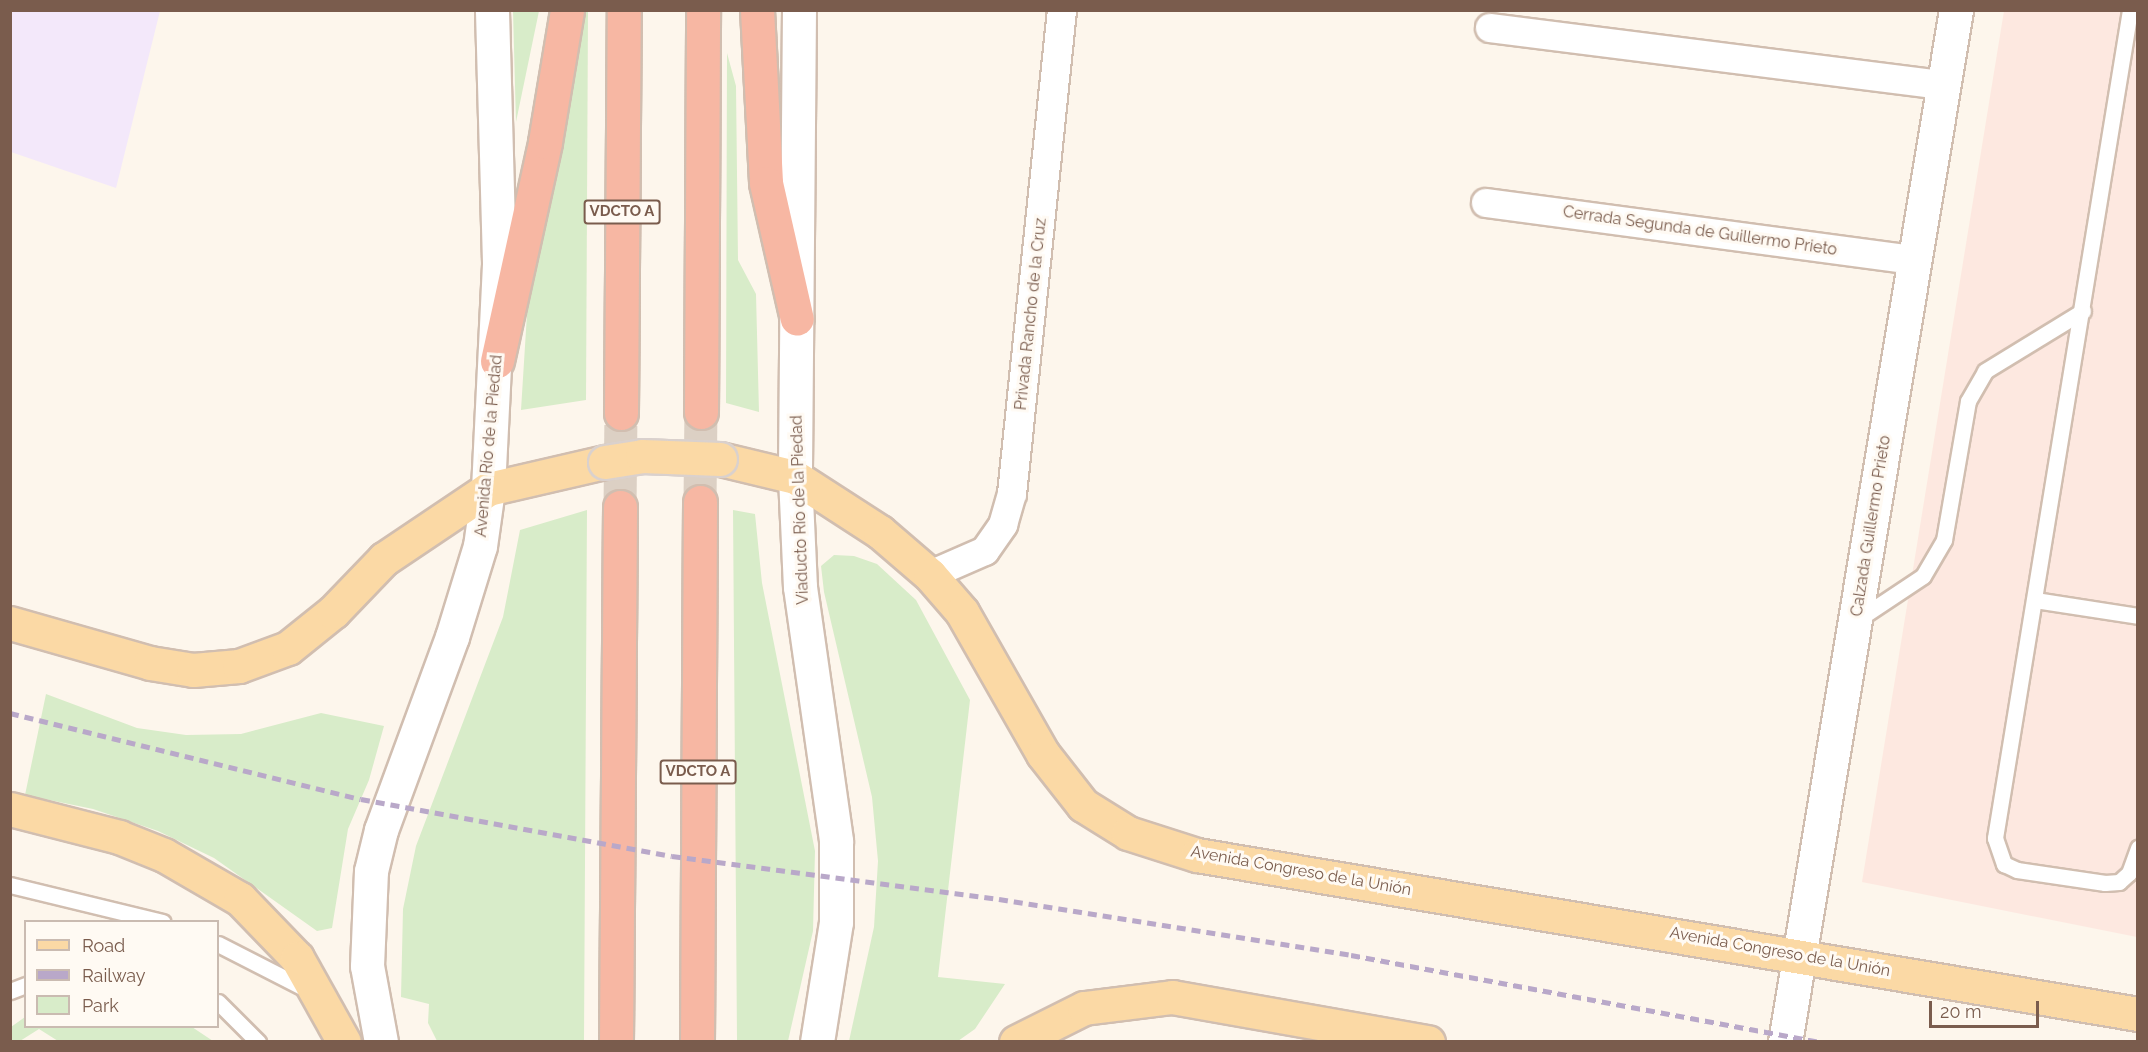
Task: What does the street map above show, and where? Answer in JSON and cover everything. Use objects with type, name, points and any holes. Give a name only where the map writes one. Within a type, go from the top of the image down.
[{"type":"highway","points":[[497,361],[545,142],[567,10]]},
{"type":"highway","name":"VDCTO A","points":[[621,413],[624,10]]},
{"type":"highway","points":[[701,412],[703,10]]},
{"type":"highway","points":[[757,10],[766,183],[796,319]]},
{"type":"highway","name":"VDCTO A","points":[[697,1041],[700,502]]},
{"type":"highway","points":[[616,1041],[620,507]]},
{"type":"main road","name":"Avenida Río de la Piedad","points":[[381,1041],[367,966],[371,872],[381,830],[452,637],[480,546],[488,489],[497,361],[492,10]]},
{"type":"main road","name":"Viaducto Río de la Piedad","points":[[799,10],[795,477],[800,587],[836,841],[836,922],[817,1041]]},
{"type":"main road","name":"Calzada Guillermo Prieto","points":[[1785,1041],[1956,10]]},
{"type":"main road","name":"Avenida Congreso de la Unión","points":[[10,623],[150,663],[193,670],[250,663],[288,648],[313,631],[384,559],[426,526],[488,489],[605,462],[642,456],[720,459],[795,477],[880,532],[930,574],[962,612],[1042,754],[1083,805],[1128,832],[1197,855],[1800,954],[2138,1014]]},
{"type":"main road","points":[[10,809],[119,837],[207,878],[272,928],[322,998],[344,1041]]},
{"type":"main road","points":[[1016,1041],[1084,1008],[1172,998],[1428,1041]]},
{"type":"street","name":"Privada Rancho de la Cruz","points":[[930,574],[985,551],[1003,525],[1012,495],[1062,10]]},
{"type":"street","points":[[1490,28],[1944,85]]},
{"type":"street","name":"Cerrada Segunda de Guillermo Prieto","points":[[1486,202],[1915,260]]},
{"type":"lane","points":[[2130,10],[2131,52],[2083,311],[1995,838],[1996,852],[2004,864],[2017,870],[2105,883],[2118,882],[2129,873],[2138,848]]},
{"type":"lane","points":[[1855,621],[1923,576],[1944,540],[1968,401],[1984,371],[2083,311]]},
{"type":"lane","points":[[2035,600],[2138,616]]},
{"type":"lane","points":[[10,885],[156,920]]},
{"type":"lane","points":[[219,945],[322,998]]},
{"type":"lane","points":[[219,1003],[258,1041]]},
{"type":"shaded area","points":[[11,10],[160,11],[116,188],[11,152]]},
{"type":"shaded area","points":[[2004,11],[2137,11],[2137,937],[1862,882]]},
{"type":"green space","points":[[513,11],[539,11],[516,122]]},
{"type":"green space","points":[[573,11],[588,11],[586,400],[521,410],[530,266]]},
{"type":"green space","points":[[727,53],[736,86],[738,260],[756,294],[759,412],[726,403]]},
{"type":"green space","points":[[587,510],[584,1041],[437,1041],[428,1023],[429,1004],[401,997],[403,909],[416,846],[503,617],[520,530]]},
{"type":"green space","points":[[733,510],[755,514],[762,583],[815,851],[813,931],[788,1041],[737,1041]]},
{"type":"green space","points":[[834,555],[854,556],[877,564],[916,600],[970,700],[938,977],[1005,984],[975,1029],[958,1041],[849,1041],[874,927],[878,861],[872,797],[824,592],[821,566]]},
{"type":"green space","points":[[46,694],[137,728],[186,735],[241,734],[321,713],[384,726],[369,780],[348,829],[332,928],[317,931],[214,858],[158,831],[93,809],[25,795]]},
{"type":"green space","points":[[24,1018],[24,1028],[194,1028],[213,1041],[58,1041],[39,1029],[20,1041],[11,1041],[11,1027]]},
{"type":"tunnel","points":[[700,502],[701,412]]},
{"type":"tunnel","points":[[620,507],[621,413]]},
{"type":"railway","points":[[10,713],[361,799],[672,856],[999,899],[1351,955],[1820,1042]]}]
